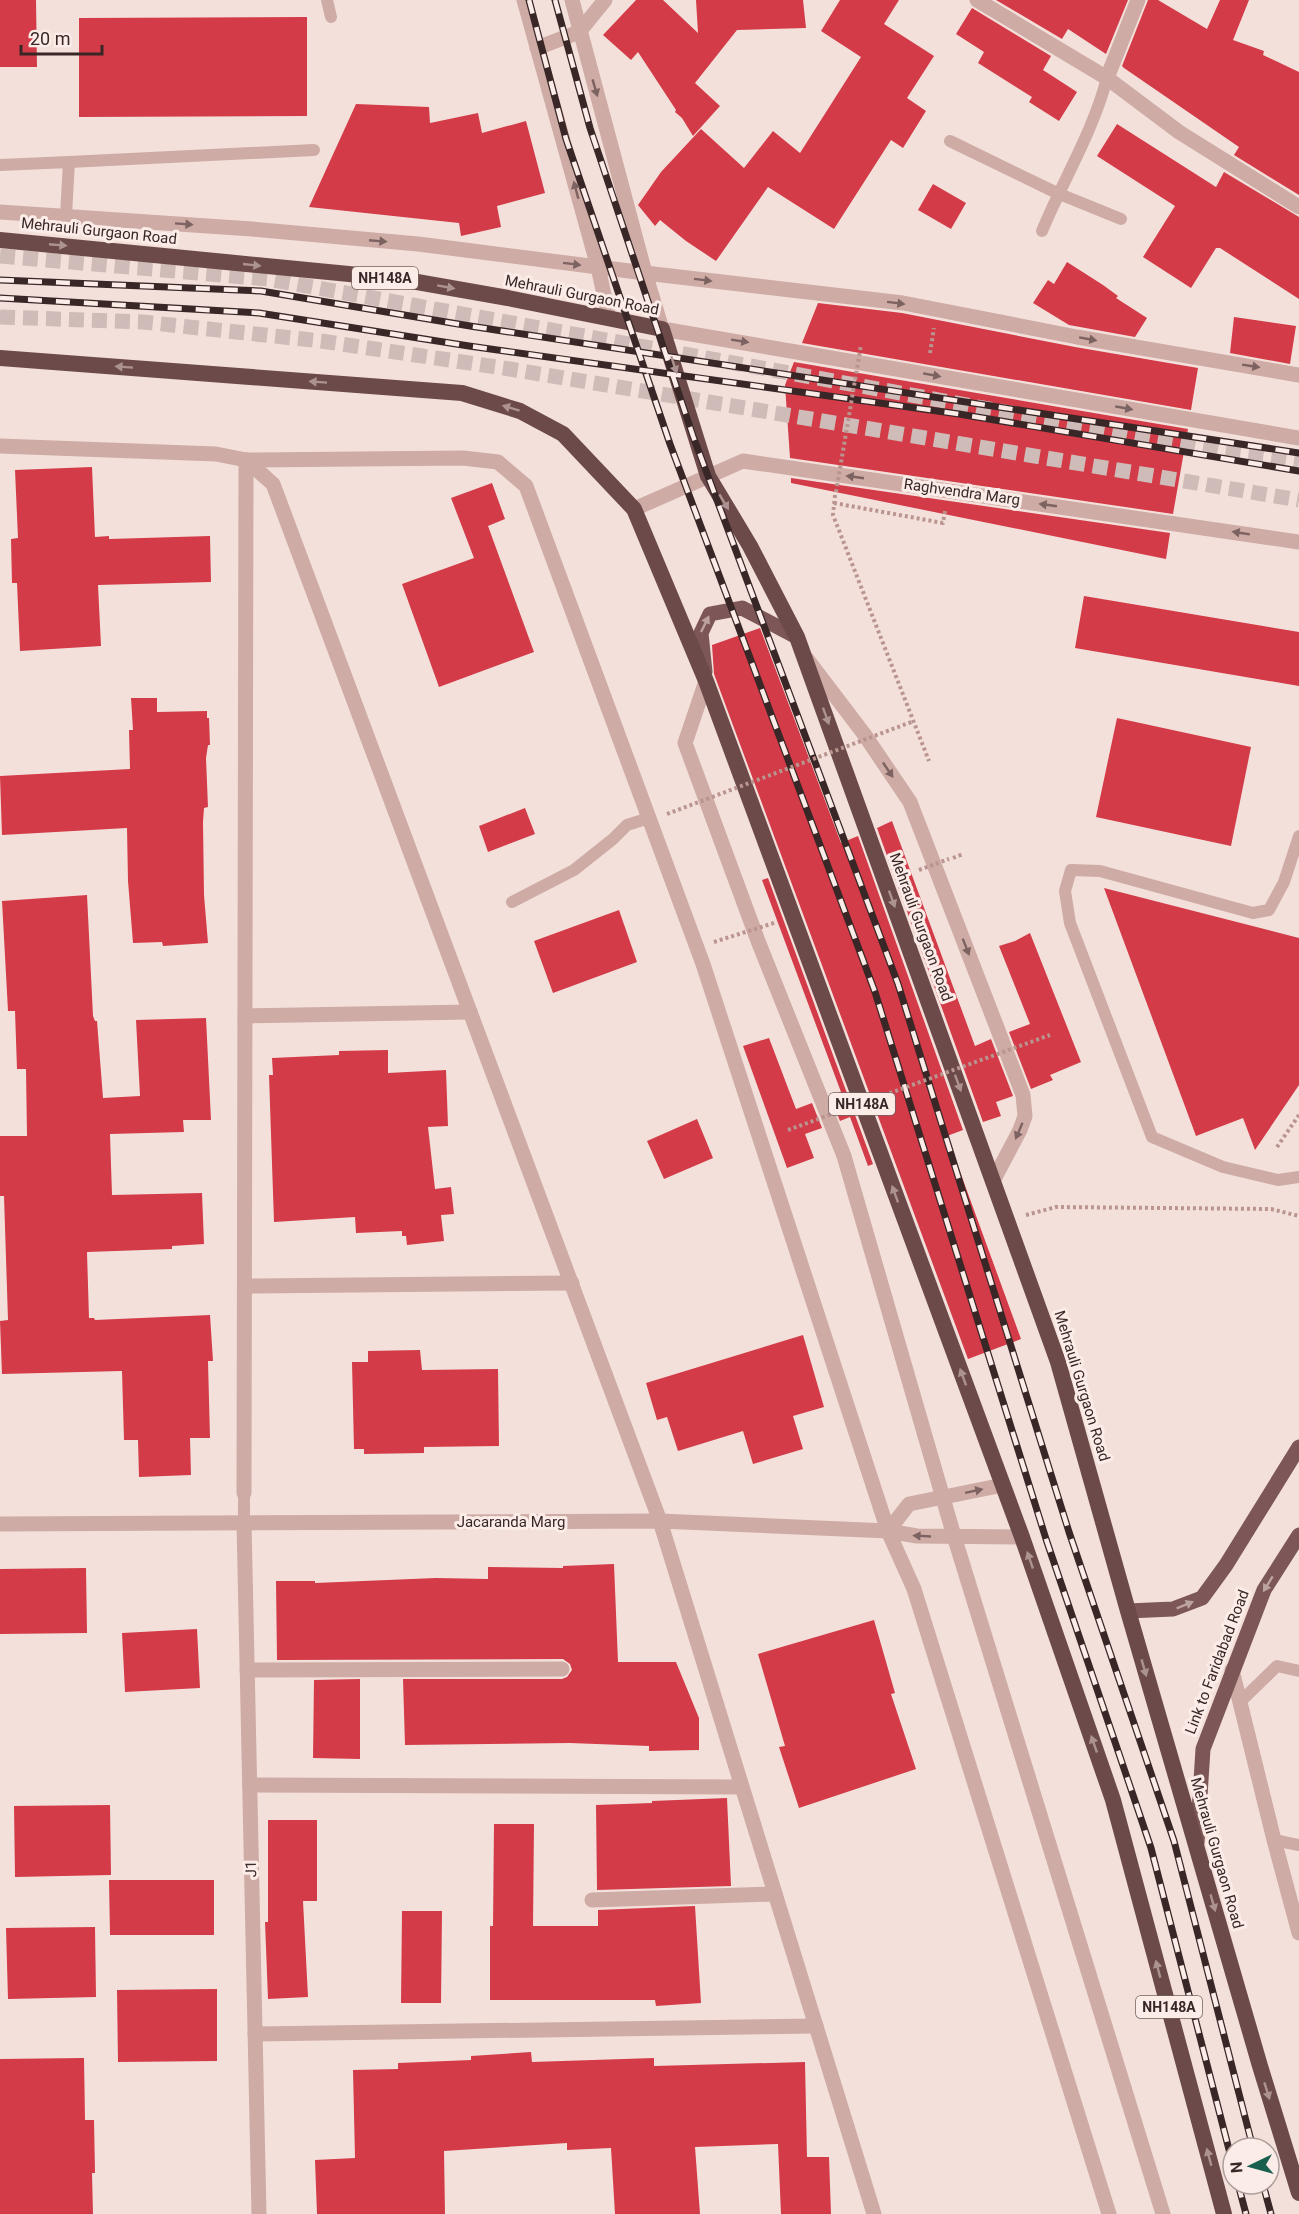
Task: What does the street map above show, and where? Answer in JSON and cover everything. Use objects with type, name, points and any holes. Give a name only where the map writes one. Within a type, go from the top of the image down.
[{"type":"highway","name":"Mehrauli Gurgaon Road","points":[[0,240],[400,279],[662,329],[708,476],[750,546],[804,655],[1058,1362],[1260,2067],[1299,2193]]},
{"type":"highway","name":"NH148A","points":[[0,358],[462,393],[520,411],[563,434],[634,509],[706,681],[1022,1537],[1113,1800],[1224,2214]]},
{"type":"main road","points":[[706,681],[700,633],[710,614],[742,608],[797,637]]},
{"type":"main road","name":"Link to Faridabad Road","points":[[1128,1611],[1173,1610],[1202,1598],[1226,1565],[1299,1447]]},
{"type":"main road","name":"Link to Faridabad Road","points":[[1197,1847],[1203,1749],[1264,1590],[1299,1534]]},
{"type":"street","points":[[524,0],[598,267],[609,318]]},
{"type":"street","points":[[572,0],[662,329],[1299,438]]},
{"type":"street","points":[[537,48],[579,32],[605,0]]},
{"type":"street","points":[[977,0],[1107,78],[1179,132],[1299,207]]},
{"type":"street","points":[[1107,78],[1138,0]]},
{"type":"street","points":[[0,212],[66,215],[418,244],[903,303],[1088,339],[1299,375]]},
{"type":"street","points":[[0,446],[216,454],[246,460],[463,458],[498,462],[526,486],[703,964],[888,1531],[914,1589],[1109,2214]]},
{"type":"street","points":[[246,460],[273,484],[660,1521],[874,2214]]},
{"type":"street","points":[[244,1493],[246,460]]},
{"type":"street","name":"Raghvendra Marg","points":[[634,509],[743,461],[1299,542]]},
{"type":"street","points":[[804,655],[864,734],[910,802],[1023,1095],[1024,1116],[1020,1130],[993,1181]]},
{"type":"street","points":[[706,681],[685,743],[758,941],[843,1156],[954,1536],[1163,2214]]},
{"type":"street","points":[[245,1016],[470,1012]]},
{"type":"street","points":[[244,1286],[572,1283]]},
{"type":"street","points":[[888,1531],[909,1504],[1003,1485]]},
{"type":"street","name":"Jacaranda Marg","points":[[0,1524],[660,1521],[888,1531],[916,1536],[1022,1537]]},
{"type":"street","name":"J1","points":[[244,1523],[259,2214]]},
{"type":"street","points":[[247,1670],[561,1669]]},
{"type":"street","points":[[1232,1670],[1299,1932]]},
{"type":"street","points":[[250,1785],[742,1787]]},
{"type":"street","points":[[592,1900],[775,1894]]},
{"type":"street","points":[[255,2034],[816,2026]]},
{"type":"lane","points":[[327,0],[331,17]]},
{"type":"lane","points":[[1042,231],[1057,193],[1100,105],[1107,78]]},
{"type":"lane","points":[[951,141],[1057,193],[1121,219]]},
{"type":"lane","points":[[0,165],[314,150]]},
{"type":"lane","points":[[66,215],[69,162]]},
{"type":"lane","points":[[512,902],[574,870],[627,825],[649,818]]},
{"type":"lane","points":[[1299,836],[1284,882],[1269,910],[1253,913],[1100,871],[1071,870],[1065,891],[1070,923],[1152,1137],[1222,1167],[1278,1180],[1299,1177]]},
{"type":"lane","points":[[244,1493],[244,1523]]},
{"type":"lane","points":[[1240,1702],[1276,1666],[1299,1671]]},
{"type":"lane","points":[[1274,1840],[1299,1845]]},
{"type":"path","points":[[861,345],[833,515],[929,761]]},
{"type":"path","points":[[834,503],[943,523],[946,502]]},
{"type":"path","points":[[667,814],[914,721]]},
{"type":"path","points":[[919,870],[949,859]]},
{"type":"path","points":[[714,942],[777,922]]},
{"type":"path","points":[[788,1130],[1050,1035]]},
{"type":"path","points":[[1277,1147],[1299,1115]]},
{"type":"path","points":[[1007,1220],[1056,1207],[1270,1209],[1299,1216]]},
{"type":"building","points":[[0,0],[36,0],[37,67],[0,67]]},
{"type":"building","points":[[636,0],[663,0],[698,33],[696,0],[803,0],[806,28],[737,30],[695,83],[720,106],[693,136],[682,118],[675,112],[676,110],[638,52],[631,60],[603,35]]},
{"type":"building","points":[[840,0],[899,0],[884,24],[934,56],[907,98],[926,111],[903,148],[891,140],[834,229],[768,187],[716,261],[660,220],[655,226],[638,205],[661,172],[701,129],[744,168],[773,131],[800,153],[861,57],[821,31]]},
{"type":"building","points":[[996,0],[1128,0],[1106,54],[1068,29],[1062,39]]},
{"type":"building","points":[[1148,0],[1158,0],[1207,29],[1220,0],[1249,0],[1233,40],[1264,51],[1263,55],[1299,72],[1299,195],[1234,155],[1239,147],[1122,66]]},
{"type":"building","points":[[972,8],[1051,56],[1043,70],[1077,92],[1059,121],[1029,102],[1032,97],[978,63],[984,52],[956,34]]},
{"type":"building","points":[[307,17],[307,116],[79,117],[79,18]]},
{"type":"building","points":[[356,104],[429,107],[430,123],[478,113],[482,133],[526,121],[545,193],[497,206],[501,227],[461,236],[459,223],[309,207]]},
{"type":"building","points":[[1117,124],[1216,187],[1224,172],[1299,217],[1299,299],[1220,248],[1216,248],[1191,288],[1143,257],[1175,206],[1097,156]]},
{"type":"building","points":[[933,184],[966,203],[951,229],[918,210]]},
{"type":"building","points":[[1067,262],[1103,285],[1118,296],[1116,298],[1147,318],[1135,337],[1069,325],[1033,303],[1048,280],[1054,284]]},
{"type":"building","points":[[818,303],[902,313],[1075,347],[1198,368],[1191,410],[802,343]]},
{"type":"building","points":[[1234,317],[1296,326],[1290,364],[1230,353]]},
{"type":"building","points":[[794,362],[1188,429],[1173,514],[790,458],[785,385]]},
{"type":"building","points":[[92,467],[95,537],[109,536],[109,539],[210,536],[211,582],[98,585],[101,646],[20,651],[17,583],[12,583],[11,539],[18,538],[15,470]]},
{"type":"building","points":[[791,478],[1170,533],[1166,559],[791,483]]},
{"type":"building","points":[[492,483],[505,519],[488,526],[534,652],[439,687],[402,584],[474,558],[451,498]]},
{"type":"building","points":[[1084,596],[1299,632],[1299,686],[1075,648]]},
{"type":"building","points":[[760,628],[841,843],[858,836],[963,1130],[947,1136],[1021,1339],[968,1359],[714,674],[712,645]]},
{"type":"building","points":[[131,698],[157,698],[157,712],[207,711],[210,745],[208,745],[206,758],[208,807],[204,808],[203,822],[204,895],[208,943],[163,946],[162,942],[133,943],[127,828],[2,835],[0,776],[130,769],[129,730],[133,730]]},
{"type":"building","points":[[1117,718],[1251,747],[1231,846],[1096,817]]},
{"type":"building","points":[[525,808],[535,834],[488,852],[479,826]]},
{"type":"building","points":[[892,821],[975,1046],[991,1039],[1013,1096],[996,1102],[1001,1116],[983,1122],[877,828]]},
{"type":"building","points":[[768,878],[873,1164],[868,1166],[850,1117],[840,1121],[830,1096],[841,1092],[762,880]]},
{"type":"building","points":[[1104,888],[1299,938],[1299,1085],[1255,1150],[1243,1118],[1196,1136]]},
{"type":"building","points":[[87,895],[93,1016],[97,1021],[103,1098],[140,1096],[136,1020],[206,1018],[211,1120],[183,1120],[184,1132],[110,1134],[112,1195],[202,1193],[204,1244],[172,1246],[172,1249],[87,1252],[89,1318],[95,1320],[210,1315],[213,1361],[208,1361],[210,1438],[190,1438],[191,1475],[139,1477],[138,1440],[124,1440],[122,1371],[2,1374],[0,1321],[8,1320],[4,1196],[0,1196],[0,1136],[27,1136],[26,1069],[17,1069],[15,1011],[8,1011],[2,901]]},
{"type":"building","points":[[619,910],[637,962],[553,993],[534,941]]},
{"type":"building","points":[[1030,933],[1081,1062],[1050,1075],[1053,1080],[1031,1089],[1009,1032],[1030,1024],[999,946]]},
{"type":"building","points":[[769,1038],[796,1109],[812,1103],[822,1128],[805,1134],[814,1158],[787,1168],[743,1046]]},
{"type":"building","points":[[388,1050],[388,1073],[446,1070],[448,1126],[428,1127],[435,1189],[451,1187],[454,1214],[441,1215],[444,1241],[407,1245],[406,1236],[402,1236],[402,1231],[356,1233],[355,1217],[274,1222],[269,1075],[273,1075],[272,1058],[339,1055],[339,1051]]},
{"type":"building","points":[[697,1119],[713,1158],[664,1179],[647,1141]]},
{"type":"building","points":[[803,1335],[824,1407],[793,1416],[803,1449],[753,1464],[743,1431],[678,1451],[667,1417],[657,1420],[646,1383]]},
{"type":"building","points":[[420,1350],[422,1370],[498,1369],[499,1446],[424,1447],[424,1453],[364,1454],[364,1449],[354,1449],[352,1362],[368,1362],[368,1351]]},
{"type":"building","points":[[614,1564],[618,1662],[676,1662],[699,1718],[699,1750],[649,1751],[649,1746],[570,1743],[405,1745],[403,1679],[562,1679],[567,1677],[572,1670],[570,1664],[563,1659],[277,1660],[276,1581],[315,1581],[315,1583],[436,1578],[488,1579],[488,1567],[563,1568],[563,1566]]},
{"type":"building","points":[[86,1568],[87,1633],[0,1634],[0,1569]]},
{"type":"building","points":[[874,1620],[895,1693],[891,1694],[916,1769],[799,1808],[779,1747],[785,1746],[758,1654]]},
{"type":"building","points":[[197,1629],[200,1688],[125,1692],[122,1633]]},
{"type":"building","points":[[360,1679],[360,1759],[313,1758],[314,1680]]},
{"type":"building","points":[[727,1798],[731,1886],[597,1890],[596,1805]]},
{"type":"building","points":[[110,1805],[111,1875],[15,1877],[14,1806]]},
{"type":"building","points":[[268,1820],[317,1820],[317,1901],[303,1901],[308,1997],[268,1999],[265,1922],[268,1922]]},
{"type":"building","points":[[494,1824],[534,1824],[533,1926],[598,1926],[598,1910],[695,1906],[701,2003],[656,2006],[655,2000],[490,2000]]},
{"type":"building","points":[[109,1880],[214,1880],[214,1935],[110,1935]]},
{"type":"building","points":[[402,1911],[442,1911],[441,2003],[401,2003]]},
{"type":"building","points":[[95,1927],[96,1997],[8,1999],[6,1928]]},
{"type":"building","points":[[217,1989],[217,2061],[118,2062],[117,1990]]},
{"type":"building","points":[[531,2052],[532,2062],[654,2058],[654,2066],[805,2062],[807,2157],[829,2157],[831,2214],[781,2214],[778,2144],[695,2147],[700,2214],[615,2214],[611,2148],[567,2150],[567,2143],[444,2151],[445,2214],[317,2214],[315,2160],[355,2158],[353,2070],[398,2069],[398,2063],[471,2060],[471,2056]]},
{"type":"building","points":[[84,2058],[85,2120],[94,2120],[93,2214],[0,2214],[0,2059]]},
{"type":"tunnel","points":[[0,256],[268,279],[1227,452],[1299,462]]},
{"type":"tunnel","points":[[0,317],[143,322],[321,341],[510,369],[1299,500]]},
{"type":"railway","points":[[529,0],[566,139],[670,444],[875,992],[1046,1539],[1151,1848],[1225,2136]]},
{"type":"railway","points":[[555,0],[590,128],[693,436],[898,984],[1069,1532],[1174,1841],[1250,2136]]},
{"type":"railway","points":[[0,280],[261,291],[470,326],[1299,453]]},
{"type":"railway","points":[[0,298],[259,313],[469,346],[959,414],[1299,471]]},
{"type":"railway","points":[[1241,2196],[1246,2214]]},
{"type":"railway","points":[[1266,2196],[1271,2214]]}]
